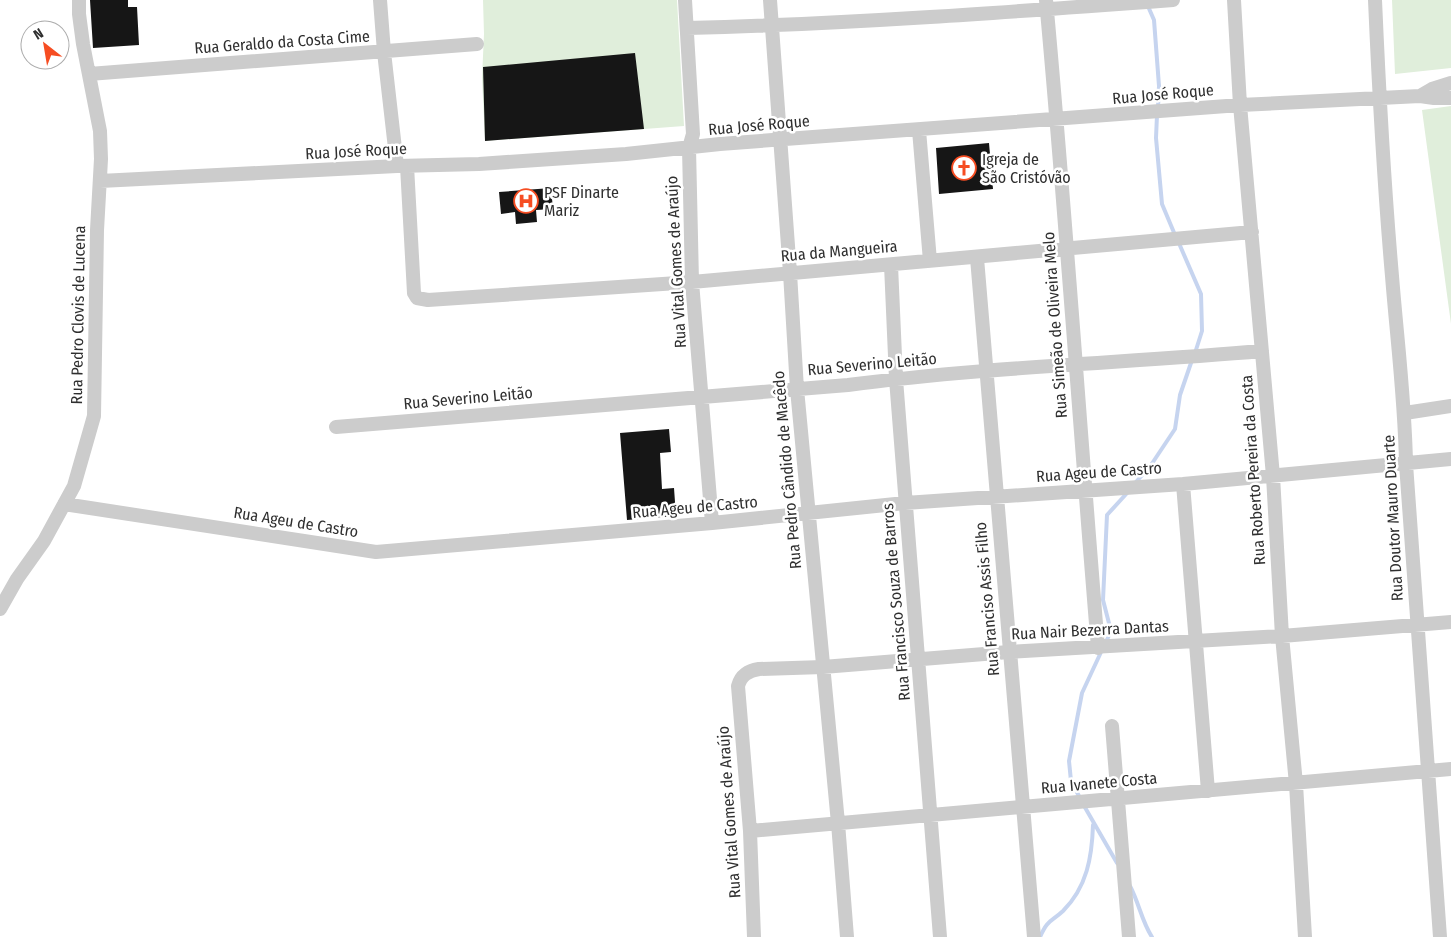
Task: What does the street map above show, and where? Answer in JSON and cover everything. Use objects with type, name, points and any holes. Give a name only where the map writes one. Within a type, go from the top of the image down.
[{"type":"street","name":"Rua Pedro Clovis de Lucena","points":[[0,609],[16,578],[44,541],[74,486],[94,416],[97,230],[101,159],[100,131],[80,22],[79,0]]},
{"type":"street","points":[[380,0],[384,52],[402,166]]},
{"type":"street","name":"Rua Vital Gomes de Araújo","points":[[685,0],[693,134],[689,148],[692,282],[712,523]]},
{"type":"street","name":"Rua Pedro Cândido de Macêdo","points":[[770,0],[797,389],[847,937]]},
{"type":"street","points":[[687,28],[772,26],[1046,5],[1173,0]]},
{"type":"street","name":"Rua Roberto Pereira da Costa","points":[[1234,0],[1240,105],[1273,476],[1282,636],[1296,784],[1306,937]]},
{"type":"street","name":"Rua Doutor Mauro Duarte","points":[[1375,0],[1379,98],[1392,274],[1405,413],[1406,464],[1440,937]]},
{"type":"street","name":"Rua Simeão de Oliveira Melo","points":[[1046,5],[1068,248],[1098,648]]},
{"type":"street","name":"Rua Geraldo da Costa Cime","points":[[89,74],[477,44]]},
{"type":"street","name":"Rua José Roque","points":[[1420,96],[1432,89],[1451,83]]},
{"type":"street","name":"Rua José Roque","points":[[100,181],[479,164],[1240,105],[1420,96],[1451,98]]},
{"type":"street","points":[[918,130],[930,261]]},
{"type":"street","name":"Rua da Mangueira","points":[[402,166],[414,292],[417,298],[428,300],[692,282],[1252,232]]},
{"type":"street","name":"Rua Franciso Assis Filho","points":[[977,258],[1034,937]]},
{"type":"street","name":"Rua Francisco Souza de Barros","points":[[891,265],[896,379],[940,937]]},
{"type":"street","name":"Rua Severino Leitão","points":[[336,427],[1262,350]]},
{"type":"street","points":[[1405,413],[1451,406]]},
{"type":"street","name":"Rua Ageu de Castro","points":[[64,504],[376,552],[712,523],[906,503],[1183,484],[1451,459]]},
{"type":"street","points":[[1183,484],[1208,790]]},
{"type":"street","name":"Rua Nair Bezerra Dantas","points":[[738,686],[740,680],[750,671],[759,669],[823,667],[1009,652],[1196,642],[1451,622]]},
{"type":"street","name":"Rua Vital Gomes de Araújo","points":[[738,686],[750,831],[754,937]]},
{"type":"street","points":[[1112,726],[1129,937]]},
{"type":"street","name":"Rua Ivanete Costa","points":[[750,831],[1451,769]]},
{"type":"green space","points":[[483,0],[677,0],[684,126],[485,141],[482,78]]},
{"type":"green space","points":[[1392,0],[1451,0],[1451,68],[1395,74]]},
{"type":"green space","points":[[1451,106],[1451,324],[1422,110]]},
{"type":"building","points":[[90,0],[128,0],[128,7],[137,7],[139,45],[93,48]]},
{"type":"building","points":[[635,53],[644,129],[485,141],[483,67]]},
{"type":"building","name":"Igreja de São Cristóvão","points":[[989,143],[993,189],[939,194],[936,148]]},
{"type":"building","points":[[551,188],[553,209],[536,210],[537,222],[516,224],[515,212],[501,214],[499,192]]},
{"type":"building","points":[[669,429],[671,452],[660,453],[662,489],[674,488],[676,516],[627,520],[620,433]]},
{"type":"waterway","points":[[1147,4],[1154,20],[1159,86],[1158,108]]},
{"type":"waterway","points":[[1157,115],[1156,138],[1162,204],[1175,235]]},
{"type":"waterway","points":[[1178,241],[1201,294],[1202,331],[1195,353]]},
{"type":"waterway","points":[[1136,482],[1151,465],[1175,429],[1180,395],[1192,360]]},
{"type":"waterway","points":[[1105,644],[1111,631],[1103,600],[1107,515],[1128,492]]},
{"type":"waterway","points":[[1080,798],[1071,781],[1069,761],[1082,693],[1102,650]]},
{"type":"waterway","points":[[1083,804],[1117,863]]},
{"type":"waterway","points":[[1040,937],[1047,924],[1071,902],[1083,882],[1091,849],[1093,825]]},
{"type":"waterway","points":[[1130,886],[1152,937]]},
{"type":"place","name":"Igreja de São Cristóvão","points":[[964,168]]},
{"type":"place","name":"PSF Dinarte Mariz","points":[[526,201]]}]
